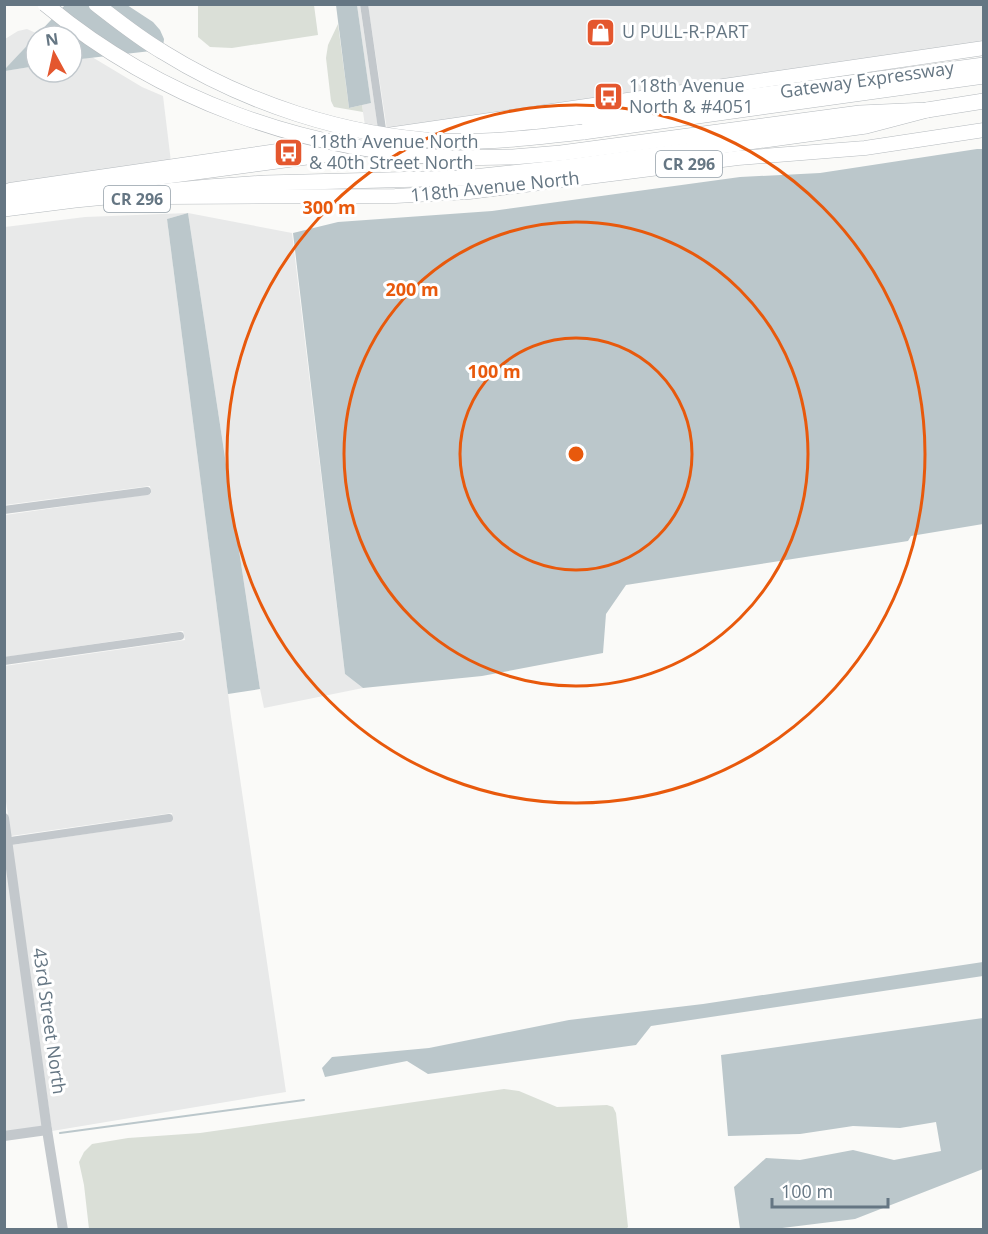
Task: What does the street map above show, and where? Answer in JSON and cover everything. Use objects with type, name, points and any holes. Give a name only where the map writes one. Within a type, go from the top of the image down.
[{"type":"highway","name":"Gateway Expressway","points":[[45,4],[106,49],[159,80],[201,100],[275,128],[339,145],[386,153],[453,158],[528,156],[860,113],[927,110]]},
{"type":"highway","name":"Gateway Expressway","points":[[96,4],[137,36],[199,72],[259,100],[327,122],[399,137],[444,141],[499,140],[583,132],[984,76]]},
{"type":"highway","name":"Gateway Expressway","points":[[4,198],[984,65]]},
{"type":"highway","name":"Gateway Expressway","points":[[4,209],[208,187],[464,178],[568,167],[866,126],[927,110],[984,101]]},
{"type":"main road","name":"CR 296","points":[[4,190],[984,48]]},
{"type":"main road","name":"118th Avenue North","points":[[4,216],[155,197],[395,196],[470,192],[738,158],[865,148],[984,130]]},
{"type":"street","points":[[364,4],[384,136]]},
{"type":"street","points":[[4,510],[147,491]]},
{"type":"street","points":[[4,662],[180,636]]},
{"type":"street","name":"43rd Street North","points":[[4,818],[63,1230]]},
{"type":"street","points":[[6,842],[169,818]]},
{"type":"street","points":[[4,1136],[47,1130]]},
{"type":"shaded area","points":[[65,5],[127,5],[153,22],[160,30],[164,39],[163,48],[84,59],[84,24],[47,24]]},
{"type":"shaded area","points":[[198,5],[314,5],[318,35],[232,48],[210,47],[198,37]]},
{"type":"shaded area","points":[[336,5],[357,5],[371,103],[349,108]]},
{"type":"shaded area","points":[[357,5],[360,5],[378,129],[365,126],[362,105],[371,103]]},
{"type":"shaded area","points":[[368,5],[983,5],[983,43],[387,130]]},
{"type":"shaded area","points":[[338,24],[349,108],[362,105],[363,112],[334,107],[331,101],[326,58],[328,45]]},
{"type":"shaded area","points":[[24,30],[24,49],[5,69],[5,39]]},
{"type":"shaded area","points":[[24,49],[24,68],[5,71]]},
{"type":"shaded area","points":[[92,57],[142,87],[163,96],[171,162],[5,186],[4,71],[24,68],[24,84],[84,84],[84,58]]},
{"type":"shaded area","points":[[984,149],[983,524],[911,536],[908,541],[626,585],[606,614],[603,653],[482,676],[363,688],[345,674],[293,233],[338,222],[492,211],[740,177],[820,173]]},
{"type":"shaded area","points":[[188,213],[292,233],[345,674],[363,688],[264,708]]},
{"type":"shaded area","points":[[188,213],[167,219],[231,717],[286,1092],[52,1131],[12,845],[173,821],[172,813],[11,836],[4,788],[4,666],[185,640],[183,631],[5,657],[5,515],[151,494],[150,486],[5,505],[5,227],[85,217]]},
{"type":"shaded area","points":[[188,213],[260,689],[228,694],[167,219]]},
{"type":"shaded area","points":[[4,847],[43,1126],[4,1132]]},
{"type":"shaded area","points":[[983,962],[983,976],[651,1026],[636,1045],[428,1074],[407,1061],[325,1077],[322,1068],[332,1057],[429,1048],[569,1020],[703,1004]]},
{"type":"shaded area","points":[[983,1018],[983,1169],[855,1219],[774,1229],[740,1229],[734,1187],[766,1158],[800,1160],[853,1150],[894,1160],[941,1151],[936,1122],[900,1128],[853,1126],[800,1134],[728,1136],[721,1055]]},
{"type":"shaded area","points":[[504,1089],[519,1091],[557,1107],[607,1105],[613,1107],[616,1113],[628,1227],[626,1229],[89,1229],[79,1162],[84,1152],[92,1144],[128,1138],[200,1133]]},
{"type":"waterway","points":[[60,1133],[304,1100]]},
{"type":"place","name":"U PULL-R-PART","points":[[601,32]]},
{"type":"place","name":"118th Avenue North & #4051","points":[[608,96]]},
{"type":"place","name":"118th Avenue North & 40th Street North","points":[[288,152]]}]
